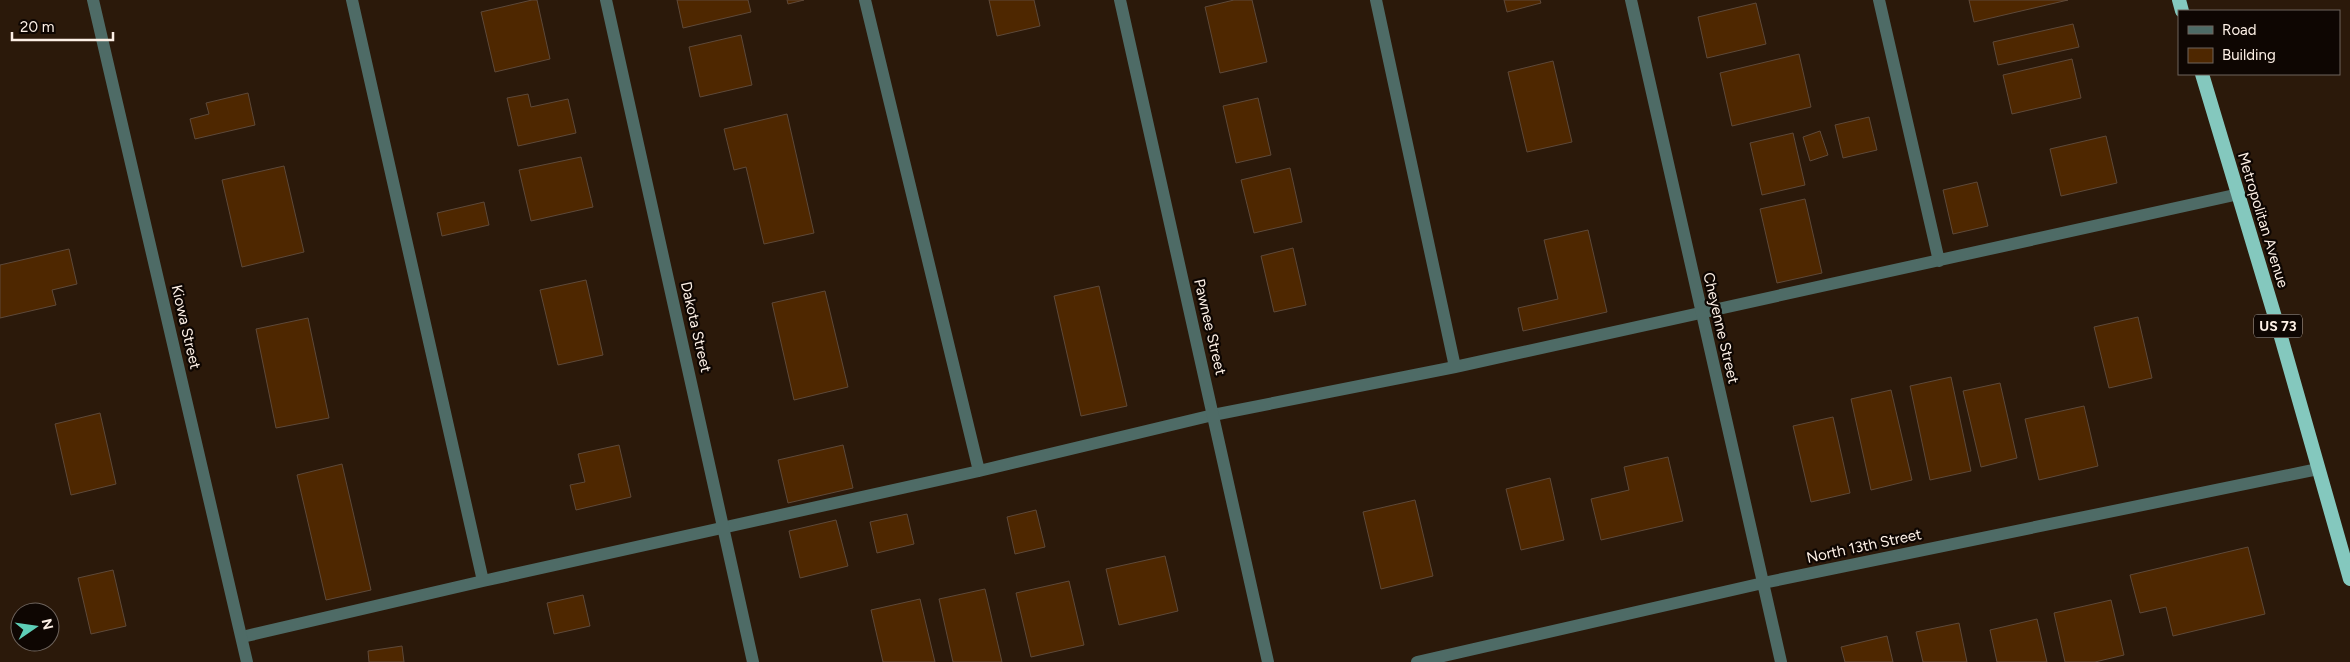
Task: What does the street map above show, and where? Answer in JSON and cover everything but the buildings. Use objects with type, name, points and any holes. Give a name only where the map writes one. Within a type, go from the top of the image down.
[{"type":"highway","name":"Metropolitan Avenue","points":[[2202,75],[2239,194],[2350,579]]},
{"type":"street","name":"Kiowa Street","points":[[93,0],[247,662]]},
{"type":"street","points":[[352,0],[483,580]]},
{"type":"street","name":"Dakota Street","points":[[606,0],[753,662]]},
{"type":"street","points":[[865,0],[979,470]]},
{"type":"street","name":"Pawnee Street","points":[[1120,0],[1268,662]]},
{"type":"street","points":[[1376,0],[1455,367]]},
{"type":"street","name":"Cheyenne Street","points":[[1631,0],[1700,312],[1781,662]]},
{"type":"street","points":[[1880,0],[1939,261]]},
{"type":"street","points":[[242,637],[483,580],[979,470],[1213,415],[1455,367],[2239,194]]},
{"type":"street","name":"North 13th Street","points":[[1417,662],[1763,583],[2318,469]]}]
